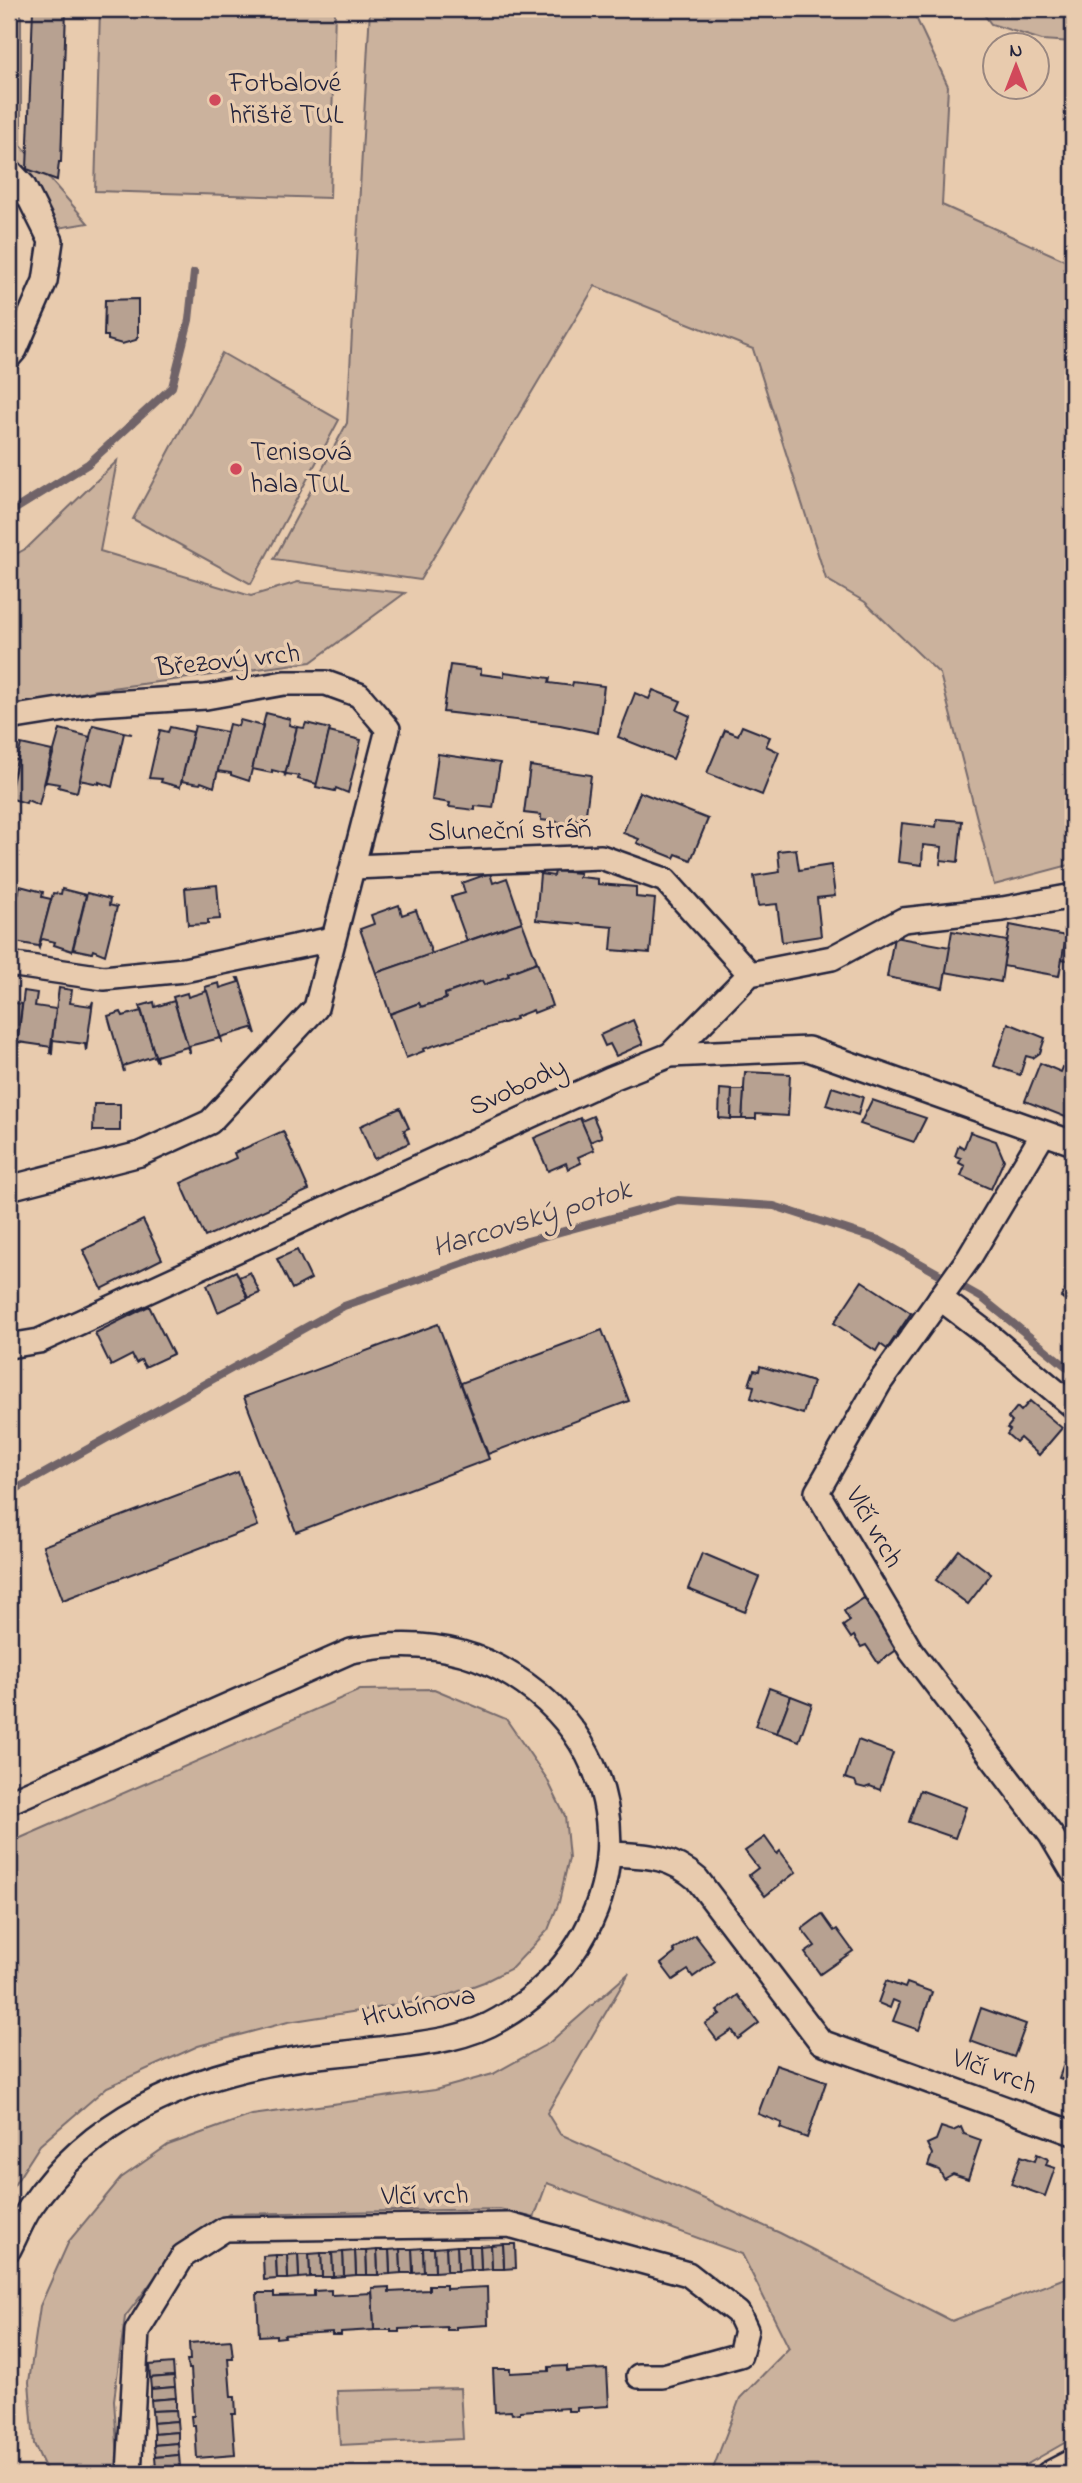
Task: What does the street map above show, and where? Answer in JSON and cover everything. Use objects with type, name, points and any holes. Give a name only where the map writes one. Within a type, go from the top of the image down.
[{"type":"street","points":[[9,170],[23,185],[51,241],[45,281],[15,350],[9,357]]},
{"type":"street","name":"Březový vrch","points":[[9,718],[97,704],[206,697],[284,683],[326,683],[359,695],[388,729],[316,1008],[210,1122],[140,1154],[9,1188]]},
{"type":"street","name":"Sluneční stráň","points":[[353,867],[601,858],[665,880],[750,974]]},
{"type":"street","points":[[670,1055],[750,974],[832,958],[903,920],[1003,909],[1073,896]]},
{"type":"street","points":[[9,964],[104,978],[184,970],[332,939]]},
{"type":"street","name":"Svobody","points":[[9,1346],[39,1341],[610,1079],[670,1055],[808,1049],[1073,1143]]},
{"type":"street","name":"Vlčí vrch","points":[[1044,1134],[969,1258],[880,1382],[817,1492],[911,1651],[1051,1835],[1073,1872]]},
{"type":"street","points":[[943,1294],[1073,1406]]},
{"type":"street","name":"Hrubínova","points":[[9,1802],[351,1651],[380,1645],[412,1644],[445,1648],[509,1673],[535,1690],[563,1716],[589,1756],[599,1782],[609,1823],[609,1854],[600,1898],[588,1931],[565,1964],[538,1991],[500,2020],[463,2035],[438,2040],[289,2060],[218,2075],[158,2098],[103,2131],[75,2155],[29,2209],[9,2249]]},
{"type":"street","name":"Vlčí vrch","points":[[609,1854],[657,1856],[684,1867],[697,1879],[821,2042],[1073,2133]]},
{"type":"street","name":"Vlčí vrch","points":[[129,2474],[137,2331],[183,2256],[225,2229],[509,2225],[688,2274],[738,2313],[746,2330],[740,2355],[663,2376],[639,2376]]},
{"type":"street","points":[[1048,2474],[1073,2461]]},
{"type":"shaded area","points":[[9,9],[21,9],[21,146],[88,223],[58,228],[29,174],[9,150]]},
{"type":"shaded area","name":"Fotbalové hřiště TUL","points":[[100,9],[335,9],[330,198],[95,191]]},
{"type":"shaded area","points":[[370,9],[912,9],[948,86],[942,205],[1073,264],[1073,864],[994,885],[940,674],[865,602],[826,579],[753,349],[595,286],[420,580],[274,559],[347,423]]},
{"type":"shaded area","points":[[980,9],[1073,9],[1073,42],[1050,41],[1050,32],[1016,32],[991,24]]},
{"type":"shaded area","name":"Tenisová hala TUL","points":[[222,353],[339,420],[251,584],[133,519]]},
{"type":"shaded area","points":[[117,461],[100,551],[251,596],[298,582],[405,593],[311,662],[96,690],[9,708],[9,558],[27,548]]},
{"type":"shaded area","points":[[434,1689],[506,1719],[547,1779],[565,1816],[569,1858],[559,1902],[548,1930],[512,1968],[441,1998],[288,2022],[198,2046],[107,2087],[40,2145],[9,2193],[9,1843],[360,1690]]},
{"type":"shaded area","points":[[629,1973],[547,2113],[560,2134],[780,2233],[952,2321],[1073,2275],[1073,2438],[1010,2474],[711,2474],[740,2398],[789,2348],[742,2254],[547,2183],[534,2218],[500,2209],[229,2214],[175,2251],[125,2317],[114,2400],[119,2474],[48,2474],[34,2444],[29,2382],[40,2306],[69,2241],[121,2178],[168,2145],[252,2115],[435,2090],[493,2074],[549,2043]]},
{"type":"shaded area","points":[[460,2388],[463,2439],[340,2445],[337,2391]]},
{"type":"building","points":[[33,9],[66,9],[61,162],[57,180],[27,169]]},
{"type":"building","points":[[138,299],[136,340],[122,344],[108,340],[108,336],[104,336],[105,300]]},
{"type":"building","points":[[450,665],[481,669],[481,674],[504,677],[504,672],[550,678],[549,683],[572,686],[573,682],[604,686],[598,733],[560,725],[443,712]]},
{"type":"building","points":[[653,690],[681,701],[677,710],[690,716],[673,759],[618,737],[635,693],[649,699]]},
{"type":"building","points":[[266,713],[290,719],[289,725],[297,727],[285,775],[272,770],[272,773],[252,769]]},
{"type":"building","points":[[240,720],[263,726],[249,781],[231,773],[217,771],[229,724],[238,726]]},
{"type":"building","points":[[306,723],[330,729],[317,784],[298,779],[299,776],[285,775],[297,727],[304,728]]},
{"type":"building","points":[[93,725],[132,734],[124,733],[112,787],[99,782],[79,780]]},
{"type":"building","points":[[195,726],[227,732],[214,787],[201,782],[181,781]]},
{"type":"building","points":[[742,726],[770,737],[766,746],[779,752],[762,795],[707,773],[725,730],[738,735]]},
{"type":"building","points":[[170,727],[193,732],[180,787],[161,782],[162,779],[149,778],[160,730],[168,732]]},
{"type":"building","points":[[60,729],[90,737],[77,792],[58,787],[59,784],[45,783]]},
{"type":"building","points":[[329,732],[361,740],[348,793],[336,788],[335,791],[316,787]]},
{"type":"building","points":[[21,744],[52,751],[39,805],[27,800],[26,803],[9,798]]},
{"type":"building","points":[[438,754],[500,763],[493,808],[475,806],[475,810],[449,807],[450,803],[432,800]]},
{"type":"building","points":[[9,758],[17,760],[9,793]]},
{"type":"building","points":[[530,766],[591,775],[585,821],[568,818],[567,823],[541,820],[541,815],[524,813]]},
{"type":"building","points":[[640,792],[708,819],[691,860],[676,854],[674,858],[637,843],[639,839],[623,833]]},
{"type":"building","points":[[937,819],[962,821],[958,862],[941,860],[940,865],[942,847],[923,845],[922,865],[898,862],[902,823],[936,827]]},
{"type":"building","points":[[796,849],[799,870],[831,865],[835,896],[817,898],[821,936],[782,942],[777,904],[758,906],[754,876],[780,872],[778,851]]},
{"type":"building","points":[[555,871],[580,873],[579,877],[598,879],[598,884],[636,887],[636,897],[655,899],[650,953],[611,950],[613,927],[536,920],[540,874],[554,876]]},
{"type":"building","points":[[490,873],[493,883],[507,878],[522,922],[467,941],[451,897],[465,893],[462,883]]},
{"type":"building","points":[[217,885],[220,919],[208,920],[208,924],[188,925],[185,888]]},
{"type":"building","points":[[20,886],[43,892],[42,897],[51,899],[39,948],[9,941]]},
{"type":"building","points":[[9,888],[19,891],[9,931]]},
{"type":"building","points":[[62,889],[86,895],[72,951],[54,945],[55,942],[43,939],[40,941],[53,893],[61,894]]},
{"type":"building","points":[[87,893],[110,899],[109,905],[117,907],[105,955],[93,950],[92,953],[73,949]]},
{"type":"building","points":[[399,905],[402,915],[416,910],[432,954],[376,973],[360,929],[374,924],[371,915]]},
{"type":"building","points":[[1068,918],[1073,919],[1073,961],[1061,959]]},
{"type":"building","points":[[522,922],[537,962],[484,985],[482,981],[445,994],[446,999],[421,1007],[419,1003],[390,1014],[376,973]]},
{"type":"building","points":[[1010,925],[1066,936],[1059,976],[1003,966]]},
{"type":"building","points":[[952,931],[1007,941],[1001,982],[945,972]]},
{"type":"building","points":[[894,937],[950,947],[943,988],[887,977]]},
{"type":"building","points":[[537,962],[552,1006],[534,1013],[533,1010],[515,1017],[516,1019],[423,1049],[424,1051],[406,1058],[390,1014],[419,1003],[421,1007],[446,999],[445,994],[482,981],[484,985]]},
{"type":"building","points":[[239,978],[256,1034],[252,1028],[221,1037],[222,1043],[205,987],[219,983],[220,988],[239,982]]},
{"type":"building","points":[[59,988],[72,990],[70,1003],[91,1006],[93,1001],[86,1051],[85,1044],[53,1040],[52,1054],[50,1053]]},
{"type":"building","points":[[24,991],[37,993],[35,1006],[56,1009],[51,1047],[18,1042],[17,1048]]},
{"type":"building","points":[[207,991],[222,1043],[220,1038],[189,1046],[190,1053],[173,997],[187,993],[188,997]]},
{"type":"building","points":[[174,1001],[190,1053],[187,1047],[156,1056],[157,1062],[140,1006],[154,1002],[155,1007]]},
{"type":"building","points":[[9,1002],[22,1004],[17,1042],[9,1041]]},
{"type":"building","points":[[141,1011],[157,1062],[154,1056],[123,1066],[124,1072],[108,1016],[121,1012],[123,1016]]},
{"type":"building","points":[[633,1020],[643,1044],[616,1056],[610,1044],[605,1046],[600,1035]]},
{"type":"building","points":[[1008,1023],[1045,1038],[1040,1053],[1033,1058],[1026,1056],[1020,1075],[994,1066]]},
{"type":"building","points":[[1040,1063],[1061,1072],[1063,1067],[1073,1071],[1073,1120],[1025,1101]]},
{"type":"building","points":[[745,1072],[790,1074],[788,1116],[756,1114],[756,1119],[742,1119]]},
{"type":"building","points":[[832,1087],[863,1097],[858,1115],[826,1105]]},
{"type":"building","points":[[720,1089],[732,1090],[731,1119],[719,1118]]},
{"type":"building","points":[[732,1090],[744,1090],[742,1119],[731,1119]]},
{"type":"building","points":[[872,1100],[926,1118],[914,1142],[860,1124]]},
{"type":"building","points":[[94,1104],[120,1104],[120,1131],[93,1131]]},
{"type":"building","points":[[400,1108],[409,1128],[404,1130],[409,1143],[374,1159],[360,1126]]},
{"type":"building","points":[[593,1116],[602,1137],[590,1142],[581,1121]]},
{"type":"building","points":[[580,1118],[594,1150],[578,1157],[581,1163],[568,1169],[566,1163],[548,1171],[534,1138]]},
{"type":"building","points":[[283,1131],[309,1190],[205,1237],[181,1183],[236,1158],[234,1153]]},
{"type":"building","points":[[970,1132],[996,1141],[1004,1160],[991,1189],[961,1176],[965,1166],[959,1163],[961,1158],[955,1156],[959,1145],[964,1148]]},
{"type":"building","points":[[143,1220],[162,1259],[102,1289],[83,1250]]},
{"type":"building","points":[[297,1250],[311,1279],[292,1289],[277,1259]]},
{"type":"building","points":[[236,1271],[248,1298],[218,1312],[207,1285]]},
{"type":"building","points":[[250,1272],[260,1293],[248,1298],[239,1277]]},
{"type":"building","points":[[1073,1278],[1073,1306],[1061,1297]]},
{"type":"building","points":[[862,1281],[911,1313],[887,1349],[880,1344],[876,1351],[834,1323]]},
{"type":"building","points":[[149,1306],[173,1354],[145,1367],[141,1360],[136,1363],[132,1355],[111,1366],[95,1333]]},
{"type":"building","points":[[438,1324],[489,1459],[296,1532],[244,1397]]},
{"type":"building","points":[[602,1330],[629,1401],[488,1454],[461,1383]]},
{"type":"building","points":[[760,1366],[813,1382],[803,1414],[751,1398],[754,1386],[749,1385],[754,1370],[759,1371]]},
{"type":"building","points":[[1030,1401],[1062,1428],[1039,1455],[1020,1438],[1016,1442],[1007,1434],[1010,1430],[1007,1428],[1012,1422],[1008,1418],[1017,1407],[1021,1411]]},
{"type":"building","points":[[238,1472],[258,1526],[63,1600],[43,1546]]},
{"type":"building","points":[[959,1550],[991,1574],[968,1604],[936,1580]]},
{"type":"building","points":[[702,1553],[759,1577],[745,1612],[688,1589]]},
{"type":"building","points":[[864,1598],[898,1649],[878,1663],[866,1645],[861,1647],[843,1626],[850,1621],[844,1611]]},
{"type":"building","points":[[769,1688],[791,1696],[777,1733],[755,1726]]},
{"type":"building","points":[[791,1696],[812,1704],[799,1741],[777,1733]]},
{"type":"building","points":[[858,1740],[893,1753],[880,1790],[870,1786],[857,1786],[855,1781],[845,1778]]},
{"type":"building","points":[[920,1790],[966,1807],[955,1838],[909,1822]]},
{"type":"building","points":[[765,1837],[777,1854],[780,1851],[796,1872],[765,1896],[749,1875],[758,1868],[745,1851]]},
{"type":"building","points":[[822,1914],[853,1951],[820,1974],[805,1953],[815,1946],[802,1929]]},
{"type":"building","points":[[695,1935],[715,1961],[693,1977],[688,1970],[673,1980],[661,1964],[675,1953],[673,1950]]},
{"type":"building","points":[[886,1981],[905,1988],[907,1983],[932,1992],[919,2030],[893,2021],[900,2003],[893,2000],[890,2008],[878,2003]]},
{"type":"building","points":[[738,1995],[759,2023],[738,2039],[732,2030],[717,2040],[705,2024],[720,2014],[717,2011]]},
{"type":"building","points":[[981,2008],[1026,2024],[1014,2057],[970,2041]]},
{"type":"building","points":[[1073,2039],[1073,2083],[1059,2078]]},
{"type":"building","points":[[776,2065],[826,2082],[807,2138],[780,2128],[782,2123],[758,2114]]},
{"type":"building","points":[[941,2127],[953,2131],[961,2127],[964,2134],[981,2140],[968,2179],[953,2174],[944,2179],[939,2170],[928,2166],[932,2154],[927,2144],[936,2140]]},
{"type":"building","points":[[1037,2154],[1048,2159],[1046,2165],[1055,2168],[1045,2196],[1011,2184],[1021,2156],[1035,2161]]},
{"type":"building","points":[[503,2244],[515,2244],[516,2268],[504,2269]]},
{"type":"building","points":[[503,2244],[504,2269],[492,2269],[491,2245]]},
{"type":"building","points":[[491,2245],[492,2269],[481,2270],[480,2246]]},
{"type":"building","points":[[457,2246],[469,2246],[470,2270],[458,2271]]},
{"type":"building","points":[[457,2246],[458,2271],[447,2271],[446,2247]]},
{"type":"building","points":[[469,2246],[480,2246],[481,2270],[470,2270]]},
{"type":"building","points":[[446,2247],[447,2271],[435,2272],[434,2248]]},
{"type":"building","points":[[423,2248],[424,2272],[413,2273],[412,2249]]},
{"type":"building","points":[[423,2248],[434,2248],[435,2272],[424,2272]]},
{"type":"building","points":[[400,2249],[412,2249],[413,2273],[401,2273]]},
{"type":"building","points":[[400,2249],[401,2273],[390,2274],[389,2250]]},
{"type":"building","points":[[377,2250],[389,2250],[390,2274],[378,2275]]},
{"type":"building","points":[[377,2250],[378,2275],[367,2275],[366,2251]]},
{"type":"building","points":[[355,2251],[366,2251],[367,2275],[356,2275]]},
{"type":"building","points":[[355,2251],[356,2275],[344,2276],[343,2252]]},
{"type":"building","points":[[343,2252],[344,2276],[333,2277],[332,2253]]},
{"type":"building","points":[[321,2253],[332,2253],[333,2277],[322,2277]]},
{"type":"building","points":[[321,2253],[322,2277],[310,2277],[309,2254]]},
{"type":"building","points":[[298,2254],[309,2254],[310,2277],[299,2278]]},
{"type":"building","points":[[298,2254],[299,2278],[288,2279],[287,2255]]},
{"type":"building","points":[[276,2255],[277,2279],[264,2280],[263,2256]]},
{"type":"building","points":[[276,2255],[287,2255],[288,2279],[277,2279]]},
{"type":"building","points":[[429,2285],[446,2285],[446,2289],[487,2287],[488,2325],[456,2327],[456,2330],[447,2330],[447,2327],[399,2329],[399,2332],[374,2330],[372,2288],[389,2287],[389,2292],[429,2290]]},
{"type":"building","points":[[331,2290],[331,2295],[372,2293],[374,2330],[341,2332],[341,2335],[332,2335],[332,2332],[284,2335],[285,2337],[276,2338],[276,2335],[259,2336],[257,2293],[274,2293],[274,2297],[314,2296],[314,2291]]},
{"type":"building","points":[[231,2340],[233,2358],[228,2358],[231,2397],[235,2397],[236,2414],[232,2414],[235,2455],[197,2458],[195,2425],[192,2425],[191,2416],[194,2416],[191,2369],[188,2369],[187,2360],[190,2360],[189,2343]]},
{"type":"building","points":[[173,2363],[174,2376],[150,2378],[149,2365]]},
{"type":"building","points":[[567,2366],[567,2371],[607,2369],[609,2406],[577,2408],[577,2411],[568,2411],[568,2408],[520,2411],[512,2414],[511,2411],[495,2412],[493,2369],[510,2369],[510,2373],[549,2371],[549,2367]]},
{"type":"building","points":[[174,2376],[175,2387],[151,2389],[150,2378]]},
{"type":"building","points":[[175,2387],[176,2398],[151,2400],[151,2389]]},
{"type":"building","points":[[176,2398],[176,2410],[152,2411],[151,2400]]},
{"type":"building","points":[[176,2410],[177,2421],[153,2423],[152,2411]]},
{"type":"building","points":[[177,2421],[178,2432],[154,2434],[153,2423]]},
{"type":"building","points":[[178,2432],[178,2443],[154,2445],[154,2434]]},
{"type":"building","points":[[178,2443],[179,2455],[155,2457],[154,2445]]},
{"type":"building","points":[[179,2455],[180,2467],[156,2469],[155,2457]]},
{"type":"waterway","points":[[9,513],[88,464],[172,387],[189,320],[194,273]]},
{"type":"waterway","name":"Harcovský potok","points":[[9,1493],[344,1306],[527,1241],[678,1200],[774,1206],[879,1240],[982,1298],[1073,1372]]},
{"type":"place","name":"Fotbalové hřiště TUL","points":[[215,100]]},
{"type":"place","name":"Tenisová hala TUL","points":[[236,469]]}]
